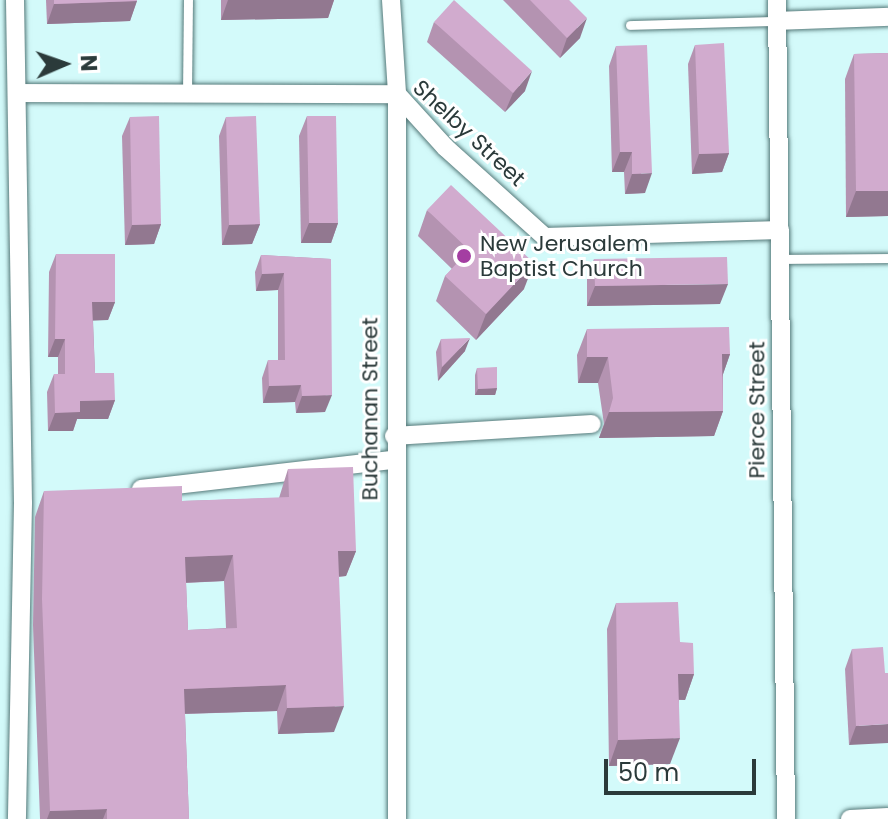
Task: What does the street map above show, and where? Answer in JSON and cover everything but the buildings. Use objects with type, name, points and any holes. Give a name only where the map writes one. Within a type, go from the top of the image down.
[{"type":"street","points":[[15,0],[30,502],[17,819]]},
{"type":"street","name":"Buchanan Street","points":[[391,0],[397,94],[393,460],[397,819]]},
{"type":"street","name":"Pierce Street","points":[[777,0],[786,819]]},
{"type":"street","points":[[777,21],[888,17]]},
{"type":"street","name":"Shelby Street","points":[[17,93],[397,94],[445,147],[545,237],[780,230]]},
{"type":"street","points":[[394,436],[592,424]]},
{"type":"street","points":[[115,492],[393,460]]},
{"type":"street","points":[[850,819],[888,817]]},
{"type":"lane","points":[[187,94],[188,0]]},
{"type":"lane","points":[[630,25],[777,21]]},
{"type":"lane","points":[[780,259],[888,258]]},
{"type":"place","name":"New Jerusalem Baptist Church","points":[[464,256]]}]
